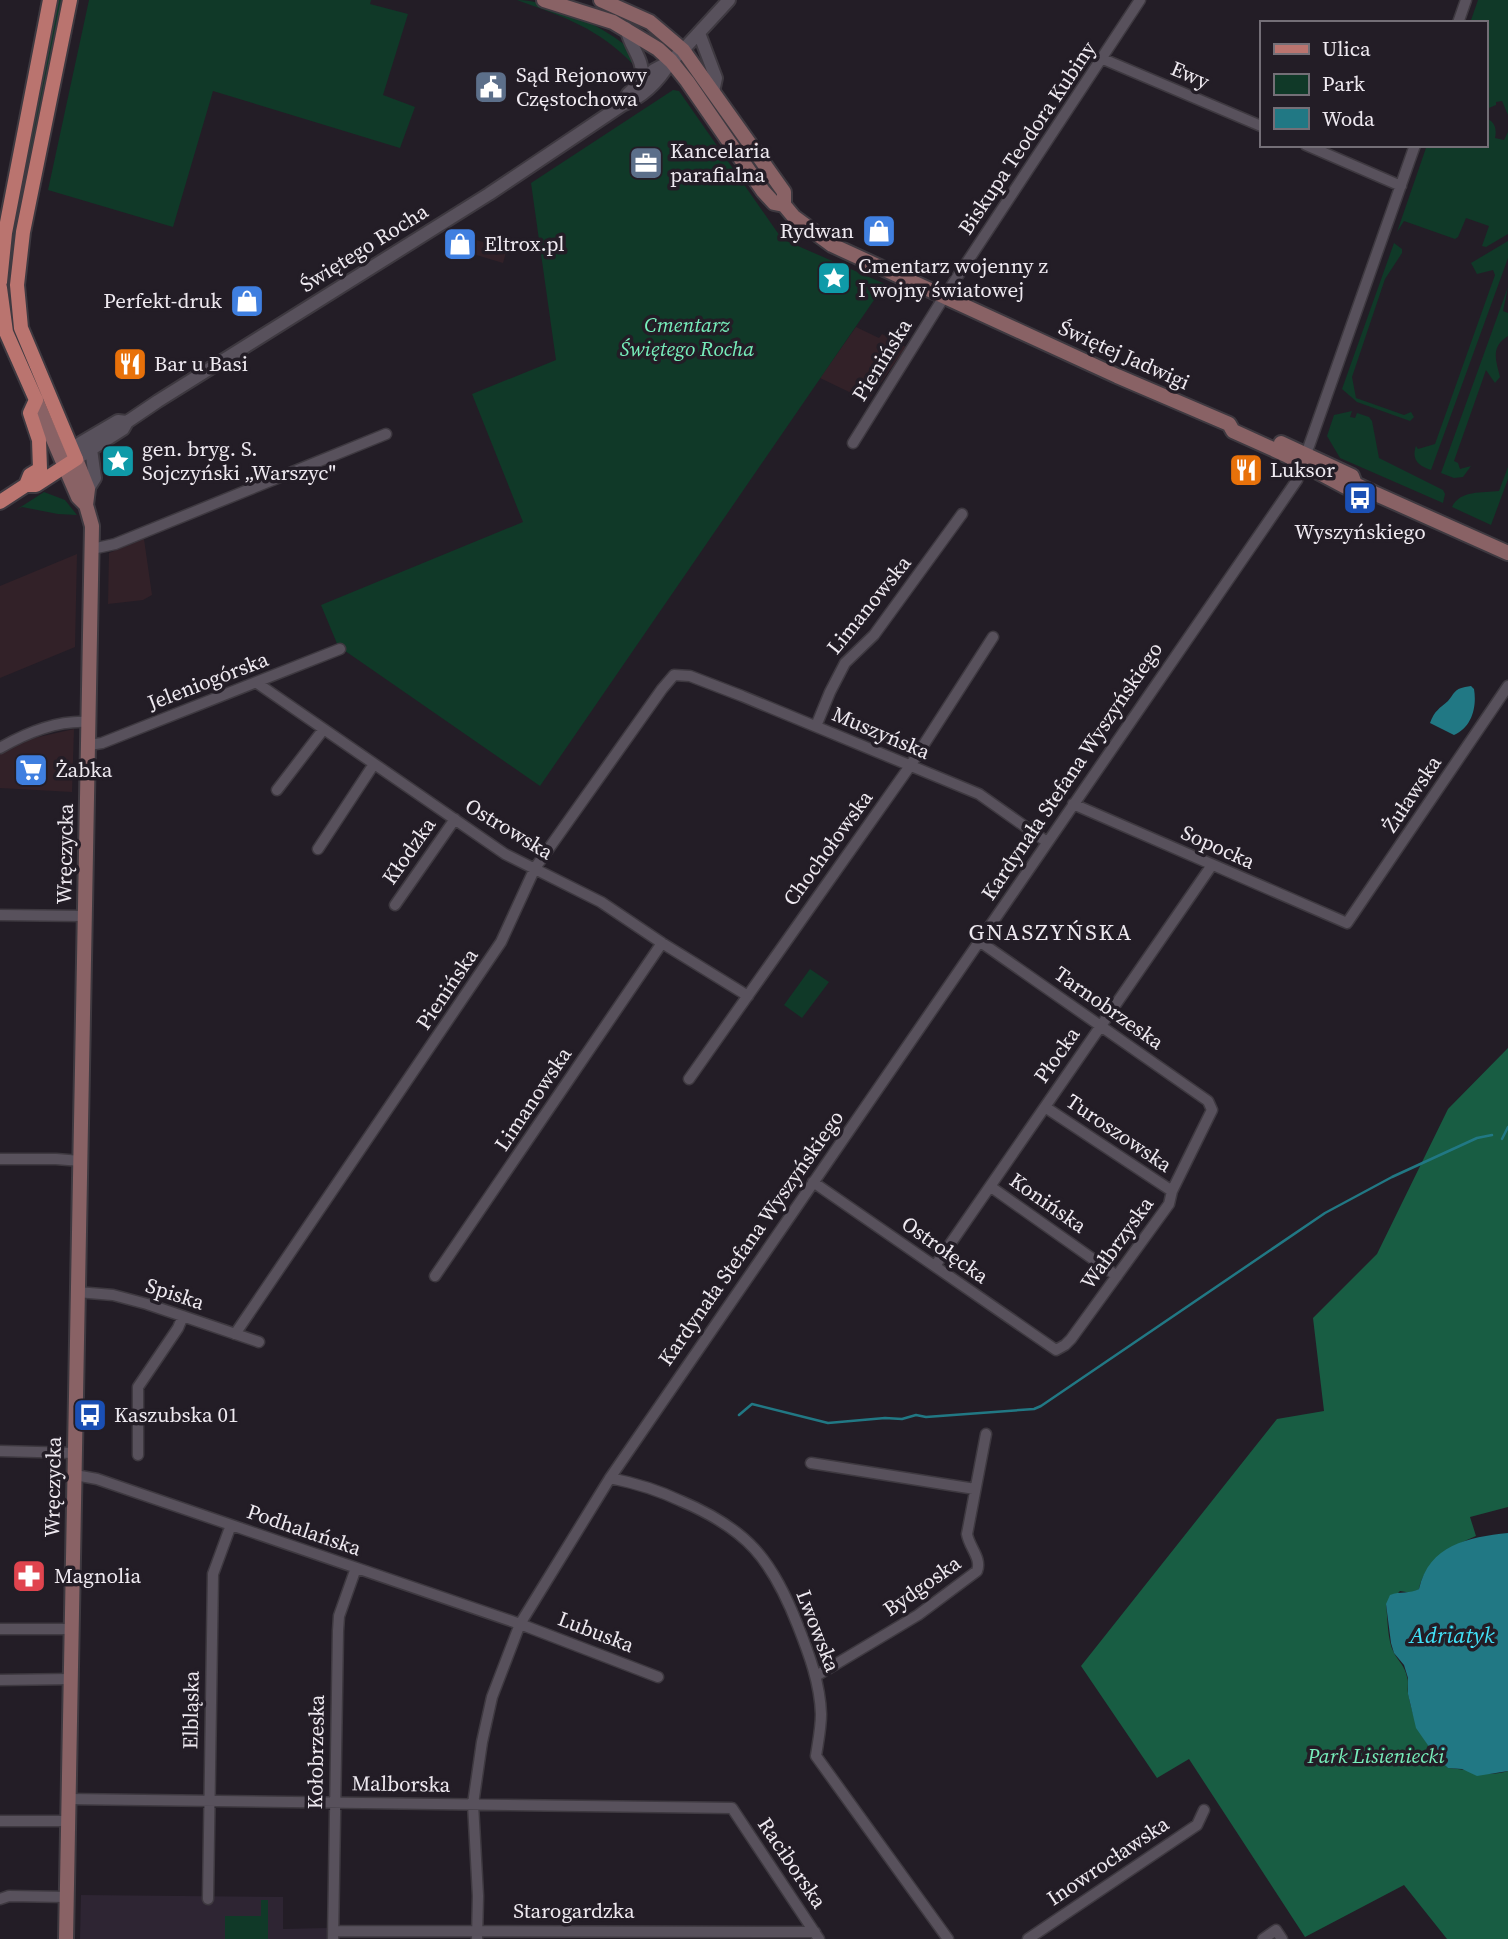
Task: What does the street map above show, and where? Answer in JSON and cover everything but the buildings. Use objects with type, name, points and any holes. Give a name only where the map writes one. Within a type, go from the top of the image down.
[{"type":"main road","points":[[0,282],[7,222],[50,0]]},
{"type":"main road","points":[[68,457],[22,328],[18,308],[17,271],[70,0]]},
{"type":"main road","name":"Świętej Jadwigi","points":[[544,0],[626,28],[658,49],[671,61],[763,191],[774,203],[784,205],[832,245],[1229,424],[1237,422],[1305,459],[1352,476],[1355,484],[1508,553]]},
{"type":"main road","name":"Świętej Jadwigi","points":[[601,0],[650,22],[683,50],[784,192],[784,205]]},
{"type":"main road","points":[[0,288],[1,312],[6,332],[36,400],[68,457]]},
{"type":"main road","points":[[36,400],[30,413],[39,440],[40,469]]},
{"type":"main road","name":"Świętego Rocha","points":[[26,485],[30,475],[68,457]]},
{"type":"main road","name":"Świętego Rocha","points":[[0,502],[26,485],[36,485],[68,457]]},
{"type":"main road","name":"Wręczycka","points":[[66,1939],[92,549],[92,526],[86,505],[88,489],[68,457]]},
{"type":"main road","name":"Wręczycka","points":[[68,457],[78,497],[86,505]]},
{"type":"street","name":"Świętego Rocha","points":[[68,457],[91,449],[123,429],[127,422],[489,194],[622,105],[634,101],[656,83],[671,61],[729,0]]},
{"type":"street","name":"Biskupa Teodora Kubiny","points":[[944,297],[1140,0]]},
{"type":"street","points":[[1459,21],[1466,0]]},
{"type":"street","points":[[626,28],[630,43],[638,52],[643,65],[643,80]]},
{"type":"street","points":[[699,33],[716,78],[713,92]]},
{"type":"street","name":"Ewy","points":[[1103,58],[1260,126]]},
{"type":"street","name":"Świętego Rocha","points":[[622,105],[628,94],[654,70],[671,61]]},
{"type":"street","points":[[1311,147],[1401,186]]},
{"type":"street","name":"Kardynała Stefana Wyszyńskiego","points":[[477,1934],[478,1896],[473,1804],[492,1697],[520,1623],[610,1478],[1297,480],[1414,147]]},
{"type":"street","name":"Pienińska","points":[[853,443],[944,297]]},
{"type":"street","points":[[1,312],[18,308]]},
{"type":"street","name":"Świętego Rocha","points":[[68,457],[118,421],[127,422]]},
{"type":"street","points":[[92,549],[115,544],[386,434]]},
{"type":"street","points":[[88,489],[95,478],[91,449]]},
{"type":"street","name":"Limanowska","points":[[816,726],[845,663],[874,635],[961,514]]},
{"type":"street","name":"Chochołowska","points":[[689,1079],[910,766],[993,637]]},
{"type":"street","name":"Jeleniogórska","points":[[89,746],[340,649]]},
{"type":"street","name":"Pienińska","points":[[235,1334],[501,942],[535,868],[662,689],[674,676],[690,676]]},
{"type":"street","name":"Muszyńska","points":[[690,676],[979,794],[1047,842]]},
{"type":"street","name":"Ostrowska","points":[[257,682],[506,854],[601,902],[748,996]]},
{"type":"street","name":"Żuławska","points":[[1347,923],[1508,686]]},
{"type":"street","points":[[0,748],[17,738],[65,723],[89,722]]},
{"type":"street","points":[[277,790],[323,730]]},
{"type":"street","points":[[318,849],[374,764]]},
{"type":"street","name":"Sopocka","points":[[1073,804],[1347,923]]},
{"type":"street","name":"Kłodzka","points":[[395,905],[455,819]]},
{"type":"street","name":"Płocka","points":[[935,1266],[1212,865]]},
{"type":"street","points":[[0,915],[85,916]]},
{"type":"street","name":"Tarnobrzeska","points":[[979,941],[1208,1101],[1212,1110]]},
{"type":"street","name":"Limanowska","points":[[435,1276],[662,943]]},
{"type":"street","name":"Turoszowska","points":[[1045,1107],[1172,1191]]},
{"type":"street","name":"Wałbrzyska","points":[[1056,1350],[1071,1339],[1169,1203],[1172,1191],[1212,1110]]},
{"type":"street","points":[[0,1159],[57,1158],[81,1161]]},
{"type":"street","name":"Ostrołęcka","points":[[813,1182],[1056,1350]]},
{"type":"street","name":"Konińska","points":[[991,1187],[1117,1276]]},
{"type":"street","name":"Spiska","points":[[77,1292],[113,1295],[259,1342]]},
{"type":"street","points":[[138,1455],[138,1388],[178,1328],[183,1316]]},
{"type":"street","name":"Bydgoska","points":[[816,1676],[918,1615],[977,1571],[979,1559],[968,1542],[967,1534],[986,1434]]},
{"type":"street","points":[[0,1451],[75,1453]]},
{"type":"street","points":[[811,1463],[975,1489]]},
{"type":"street","name":"Podhalańska","points":[[75,1475],[97,1479],[520,1623]]},
{"type":"street","name":"Lwowska","points":[[610,1478],[659,1491],[715,1515],[751,1544],[767,1564],[787,1598],[816,1676],[821,1717],[816,1756],[948,1939]]},
{"type":"street","name":"Elbląska","points":[[208,1899],[213,1574],[231,1525]]},
{"type":"street","name":"Kołobrzeska","points":[[333,1935],[339,1616],[356,1568]]},
{"type":"street","name":"Lubuska","points":[[520,1623],[658,1677]]},
{"type":"street","points":[[0,1629],[72,1629]]},
{"type":"street","points":[[0,1680],[71,1679]]},
{"type":"street","name":"Malborska","points":[[68,1799],[732,1808]]},
{"type":"street","name":"Raciborska","points":[[732,1808],[817,1936]]},
{"type":"street","name":"Inowrocławska","points":[[1028,1939],[1197,1825],[1204,1810]]},
{"type":"street","points":[[0,1821],[68,1821]]},
{"type":"street","points":[[0,1899],[9,1896],[67,1897]]},
{"type":"street","points":[[1263,1939],[1276,1930],[1282,1939]]},
{"type":"street","name":"Starogardzka","points":[[333,1935],[817,1936]]},
{"type":"shaded area","points":[[466,237],[507,249],[503,263],[453,248]]},
{"type":"shaded area","points":[[856,327],[879,338],[882,334],[906,347],[868,401],[820,378]]},
{"type":"shaded area","points":[[144,539],[152,595],[143,600],[108,604],[109,553]]},
{"type":"shaded area","points":[[77,554],[75,647],[0,678],[0,586]]},
{"type":"shaded area","points":[[74,729],[72,792],[0,788],[0,751],[16,742]]},
{"type":"shaded area","points":[[81,1895],[283,1897],[283,1929],[328,1928],[328,1939],[80,1939]]},
{"type":"green space","points":[[56,0],[64,0],[10,302],[6,302],[5,272]]},
{"type":"green space","points":[[89,0],[371,0],[370,4],[408,14],[383,95],[415,107],[400,148],[213,91],[173,227],[48,190]]},
{"type":"green space","points":[[517,0],[544,4],[588,22],[627,47],[638,63],[635,66],[608,42],[580,25]]},
{"type":"green space","points":[[1478,0],[1508,0],[1508,115],[1502,101],[1487,108],[1487,21],[1471,21]]},
{"type":"green space","name":"Cmentarz Świętego Rocha","points":[[673,90],[679,91],[782,239],[885,284],[540,786],[338,646],[321,605],[523,522],[472,394],[556,360],[531,183]]},
{"type":"green space","points":[[1487,119],[1495,126],[1495,138],[1504,140],[1508,132],[1508,234],[1486,247],[1482,246],[1489,226],[1466,218],[1455,239],[1404,221],[1397,232],[1426,147],[1487,147]]},
{"type":"green space","points":[[1508,241],[1508,258],[1431,470],[1417,462],[1416,446],[1418,449],[1435,444],[1495,275],[1493,270],[1477,274],[1471,263]]},
{"type":"green space","points":[[1394,243],[1402,249],[1402,253],[1385,279],[1352,377],[1356,398],[1404,415],[1411,412],[1414,417],[1410,421],[1357,402],[1342,389]]},
{"type":"green space","points":[[1508,287],[1503,311],[1508,313],[1508,336],[1502,340],[1496,355],[1500,377],[1495,383],[1486,370],[1454,461],[1460,469],[1471,466],[1463,477],[1454,478],[1441,473]]},
{"type":"green space","points":[[1352,411],[1350,417],[1355,418],[1357,413],[1369,417],[1372,421],[1379,458],[1443,490],[1443,503],[1340,458],[1327,436],[1334,415]]},
{"type":"green space","points":[[1508,467],[1508,479],[1491,525],[1452,507],[1466,495],[1499,491]]},
{"type":"green space","points":[[44,492],[65,500],[77,515],[22,507],[16,510]]},
{"type":"green space","points":[[810,969],[829,982],[802,1018],[784,1005]]},
{"type":"green space","name":"Park Lisieniecki","points":[[1508,1048],[1508,1507],[1470,1517],[1476,1536],[1440,1556],[1427,1571],[1419,1589],[1412,1593],[1400,1591],[1386,1605],[1392,1648],[1406,1673],[1413,1715],[1426,1743],[1448,1768],[1485,1773],[1508,1771],[1508,1939],[1447,1939],[1404,1885],[1305,1937],[1189,1759],[1157,1778],[1081,1666],[1277,1419],[1324,1411],[1313,1318],[1377,1254],[1448,1109]]},
{"type":"green space","points":[[261,1900],[268,1900],[268,1939],[225,1939],[225,1916],[261,1916]]},
{"type":"water","points":[[1471,686],[1475,696],[1474,709],[1465,727],[1454,735],[1430,723],[1435,713],[1455,692]]},
{"type":"water","name":"Adriatyk","points":[[1508,1533],[1508,1771],[1477,1776],[1462,1769],[1448,1768],[1436,1757],[1416,1728],[1408,1694],[1408,1678],[1391,1643],[1386,1604],[1390,1595],[1419,1589],[1432,1562],[1452,1546],[1479,1537]]},
{"type":"waterway","points":[[1502,1139],[1508,1127]]},
{"type":"waterway","points":[[739,1415],[752,1404],[828,1423],[1034,1409],[1325,1213],[1392,1177],[1477,1138],[1492,1135]]},
{"type":"place","name":"Sąd Rejonowy Częstochowa","points":[[491,87]]},
{"type":"place","name":"Kancelaria parafialna","points":[[646,163]]},
{"type":"place","name":"Rydwan","points":[[879,231]]},
{"type":"place","name":"Eltrox.pl","points":[[460,244]]},
{"type":"place","name":"Cmentarz wojenny z I wojny światowej","points":[[834,278]]},
{"type":"place","name":"Perfekt-druk","points":[[247,301]]},
{"type":"place","name":"Bar u Basi","points":[[130,364]]},
{"type":"place","name":"gen. bryg. S. Sojczyński „Warszyc\"","points":[[118,461]]},
{"type":"place","name":"Luksor","points":[[1246,470]]},
{"type":"place","name":"Wyszyńskiego","points":[[1360,498]]},
{"type":"place","name":"Żabka","points":[[31,770]]},
{"type":"place","name":"Kaszubska 01","points":[[90,1415]]},
{"type":"place","name":"Magnolia","points":[[29,1576]]},
{"type":"district","name":"GNASZYŃSKA","points":[[1051,932]]}]
